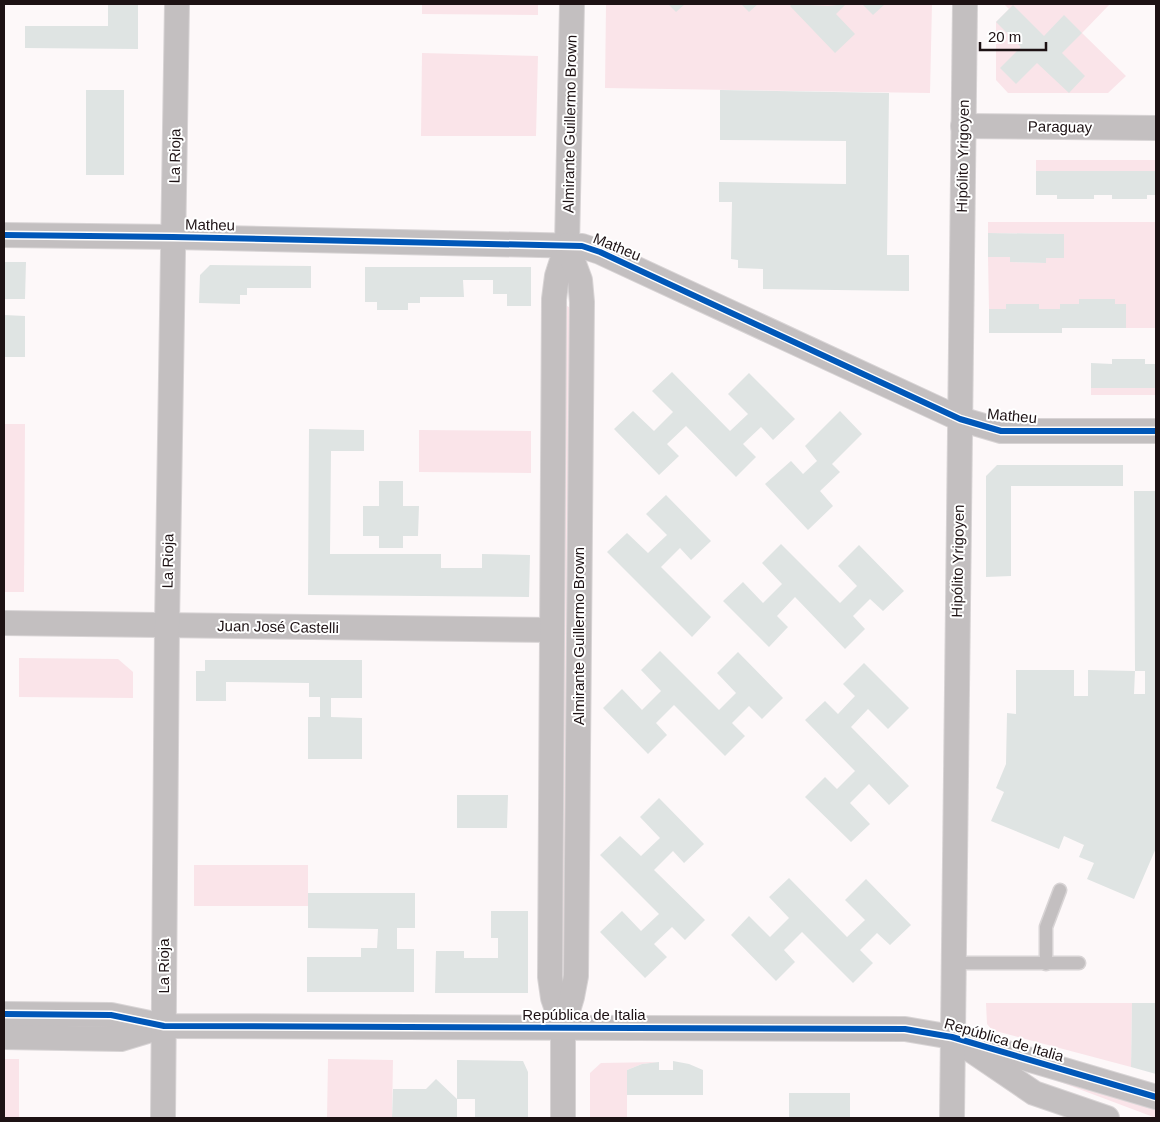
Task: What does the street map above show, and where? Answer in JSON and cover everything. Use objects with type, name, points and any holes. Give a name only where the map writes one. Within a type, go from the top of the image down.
[{"type":"street","name":"La Rioja","points":[[163,1118],[167,625],[177,4]]},
{"type":"street","name":"Almirante Guillermo Brown","points":[[563,1028],[553,998],[550,977],[554,299],[557,276],[567,245],[572,4]]},
{"type":"street","name":"Hipólito Yrigoyen","points":[[952,1118],[965,4]]},
{"type":"street","name":"Paraguay","points":[[963,126],[1156,128]]},
{"type":"street","name":"Matheu","points":[[4,235],[567,245],[600,252],[960,419],[986,428],[1018,432],[1156,431]]},
{"type":"street","name":"Almirante Guillermo Brown","points":[[563,1118],[563,1028],[576,976],[582,302],[580,280],[567,245]]},
{"type":"street","name":"Juan José Castelli","points":[[4,623],[552,630]]},
{"type":"street","name":"República de Italia","points":[[4,1014],[111,1015],[164,1026],[888,1029],[920,1031],[952,1037],[1156,1098]]},
{"type":"street","name":"República de Italia","points":[[4,1037],[121,1039],[164,1026]]},
{"type":"street","name":"República de Italia","points":[[952,1037],[1034,1092],[1106,1118]]},
{"type":"lane","points":[[1046,964],[1046,927],[1060,890]]},
{"type":"lane","points":[[953,964],[1079,964]]},
{"type":"shaded area","points":[[422,4],[538,4],[538,15],[422,14]]},
{"type":"shaded area","points":[[606,4],[932,4],[930,93],[605,88]]},
{"type":"shaded area","points":[[1004,4],[1110,4],[1082,33],[1126,76],[1108,93],[1008,93],[996,80],[996,22],[1009,9]]},
{"type":"shaded area","points":[[422,53],[538,56],[536,136],[421,136]]},
{"type":"shaded area","points":[[1036,160],[1156,160],[1156,171],[1036,171]]},
{"type":"shaded area","points":[[988,222],[1156,222],[1156,328],[1126,328],[1126,304],[1115,304],[1115,299],[1079,299],[1079,304],[1060,304],[1060,309],[1039,309],[1039,304],[1007,304],[1006,309],[989,309],[988,257],[1010,257],[1010,262],[1046,263],[1046,258],[1064,258],[1064,234],[988,233]]},
{"type":"shaded area","points":[[567,306],[572,309],[566,977],[561,977],[564,307]]},
{"type":"shaded area","points":[[1091,388],[1156,388],[1156,395],[1091,395]]},
{"type":"shaded area","points":[[4,424],[25,424],[24,592],[4,592]]},
{"type":"shaded area","points":[[419,430],[531,431],[531,473],[419,472]]},
{"type":"shaded area","points":[[19,658],[118,659],[133,672],[133,698],[19,697]]},
{"type":"shaded area","points":[[194,865],[308,865],[308,906],[194,906]]},
{"type":"shaded area","points":[[986,1003],[1132,1003],[1131,1067],[992,1030],[987,1024]]},
{"type":"shaded area","points":[[4,1059],[19,1059],[19,1118],[4,1118]]},
{"type":"shaded area","points":[[328,1059],[393,1060],[392,1118],[327,1118]]},
{"type":"shaded area","points":[[659,1062],[642,1064],[627,1070],[627,1118],[590,1118],[590,1073],[601,1063]]},
{"type":"shaded area","points":[[1031,1071],[1156,1108],[1156,1118]]},
{"type":"building","points":[[668,4],[685,4],[676,12]]},
{"type":"building","points":[[741,4],[758,4],[749,12]]},
{"type":"building","points":[[792,4],[828,6],[846,4],[836,14],[855,34],[835,53],[790,6]]},
{"type":"building","points":[[862,4],[885,4],[873,15]]},
{"type":"building","points":[[108,5],[138,5],[138,49],[25,48],[25,26],[108,26]]},
{"type":"building","points":[[1013,5],[1044,36],[1064,15],[1082,33],[1062,53],[1085,76],[1069,93],[1037,63],[1016,84],[1000,68],[1021,47],[996,22]]},
{"type":"building","points":[[86,90],[124,90],[124,175],[86,175]]},
{"type":"building","points":[[720,90],[889,93],[887,255],[909,255],[909,291],[763,289],[763,269],[738,268],[738,260],[731,259],[732,202],[719,202],[719,182],[846,184],[846,141],[720,140]]},
{"type":"building","points":[[1036,171],[1156,171],[1156,195],[1147,195],[1147,199],[1112,199],[1112,195],[1094,195],[1094,199],[1057,199],[1057,195],[1036,195]]},
{"type":"building","points":[[988,233],[1064,234],[1064,258],[1046,258],[1046,263],[1010,262],[1010,257],[988,257]]},
{"type":"building","points":[[4,262],[26,262],[25,299],[4,299]]},
{"type":"building","points":[[210,265],[311,266],[311,288],[247,288],[247,295],[240,295],[240,304],[199,303],[200,275]]},
{"type":"building","points":[[365,267],[531,267],[531,306],[507,306],[507,294],[493,294],[493,280],[463,280],[464,297],[420,297],[420,303],[408,303],[408,310],[377,310],[377,302],[365,302]]},
{"type":"building","points":[[1079,299],[1115,299],[1115,304],[1126,304],[1126,328],[1062,328],[1062,333],[989,333],[989,309],[1006,309],[1006,304],[1039,304],[1039,309],[1060,309],[1060,304],[1079,304]]},
{"type":"building","points":[[4,315],[25,316],[25,357],[4,357]]},
{"type":"building","points":[[1112,359],[1145,359],[1145,364],[1156,364],[1156,388],[1091,388],[1091,363],[1112,364]]},
{"type":"building","points":[[672,372],[730,431],[748,414],[728,394],[749,373],[795,419],[773,440],[761,427],[743,444],[756,457],[736,477],[686,426],[667,444],[679,456],[659,475],[614,429],[633,411],[654,431],[673,412],[652,391]]},
{"type":"building","points":[[840,411],[862,434],[832,464],[840,472],[820,491],[833,506],[808,530],[765,484],[791,461],[803,474],[817,461],[805,446]]},
{"type":"building","points":[[309,429],[364,430],[364,451],[331,451],[330,554],[441,554],[441,568],[482,568],[482,554],[530,555],[529,597],[308,595]]},
{"type":"building","points":[[997,465],[1123,465],[1123,486],[1011,486],[1011,576],[986,577],[986,476]]},
{"type":"building","points":[[379,481],[403,481],[403,506],[419,506],[418,536],[403,536],[403,548],[379,548],[379,536],[363,536],[363,506],[379,506]]},
{"type":"building","points":[[1134,491],[1156,491],[1156,848],[1134,899],[1087,879],[1094,863],[1079,857],[1084,845],[1064,836],[1059,849],[991,821],[1004,792],[996,788],[1006,764],[1007,713],[1016,714],[1016,670],[1074,670],[1074,696],[1088,696],[1088,670],[1135,671]],"holes":[[[1135,671],[1145,671],[1145,694],[1134,694]]]},
{"type":"building","points":[[666,495],[711,541],[691,560],[680,548],[661,567],[711,617],[692,637],[607,552],[627,533],[648,553],[667,535],[646,514]]},
{"type":"building","points":[[781,544],[840,603],[857,586],[838,566],[859,545],[904,591],[883,611],[870,599],[853,616],[865,629],[845,649],[795,597],[777,616],[788,627],[769,647],[723,601],[743,582],[763,603],[782,584],[762,563]]},
{"type":"building","points":[[660,651],[719,710],[736,693],[717,673],[738,652],[783,698],[762,719],[749,706],[732,723],[745,736],[725,756],[674,705],[656,723],[667,735],[648,754],[603,708],[622,689],[642,710],[661,691],[641,670]]},
{"type":"building","points":[[205,660],[362,660],[362,698],[331,698],[331,717],[362,718],[362,759],[308,759],[308,717],[320,717],[320,697],[309,697],[309,683],[226,682],[226,701],[196,701],[196,671],[205,671]]},
{"type":"building","points":[[864,663],[909,708],[888,729],[868,709],[851,727],[909,786],[889,805],[869,784],[850,803],[870,824],[851,842],[805,797],[825,777],[837,789],[855,771],[805,720],[825,701],[838,714],[855,696],[843,684]]},
{"type":"building","points":[[457,795],[508,795],[507,828],[457,828]]},
{"type":"building","points":[[659,798],[704,844],[684,863],[673,851],[654,870],[705,920],[685,940],[672,927],[654,944],[667,957],[645,978],[600,932],[622,911],[641,931],[659,914],[600,855],[620,836],[641,856],[660,838],[640,817]]},
{"type":"building","points":[[789,878],[847,937],[865,920],[845,900],[866,879],[911,925],[890,945],[877,933],[860,950],[873,963],[853,983],[802,932],[784,950],[795,962],[776,981],[731,935],[749,916],[770,937],[789,918],[769,897]]},
{"type":"building","points":[[308,893],[415,893],[415,928],[397,928],[397,949],[414,949],[414,992],[307,992],[307,957],[361,957],[361,948],[377,948],[378,929],[308,928]]},
{"type":"building","points":[[491,911],[528,911],[528,993],[435,993],[436,951],[464,951],[464,958],[498,958],[498,938],[491,938]]},
{"type":"building","points":[[1132,1003],[1156,1003],[1156,1074],[1131,1067]]},
{"type":"building","points":[[457,1060],[523,1061],[528,1072],[528,1118],[475,1118],[475,1099],[457,1099]]},
{"type":"building","points":[[673,1061],[689,1064],[703,1070],[703,1095],[627,1095],[627,1070],[642,1064],[659,1062],[659,1070],[673,1070]]},
{"type":"building","points":[[436,1079],[457,1099],[457,1118],[392,1118],[393,1089],[426,1089]]},
{"type":"building","points":[[789,1093],[850,1093],[850,1118],[789,1118]]},
{"type":"cycle path","points":[[4,235],[582,246],[600,252],[960,419],[1001,431],[1156,431]]},
{"type":"cycle path","points":[[4,1014],[111,1015],[164,1026],[905,1029],[952,1037],[1156,1097]]}]
